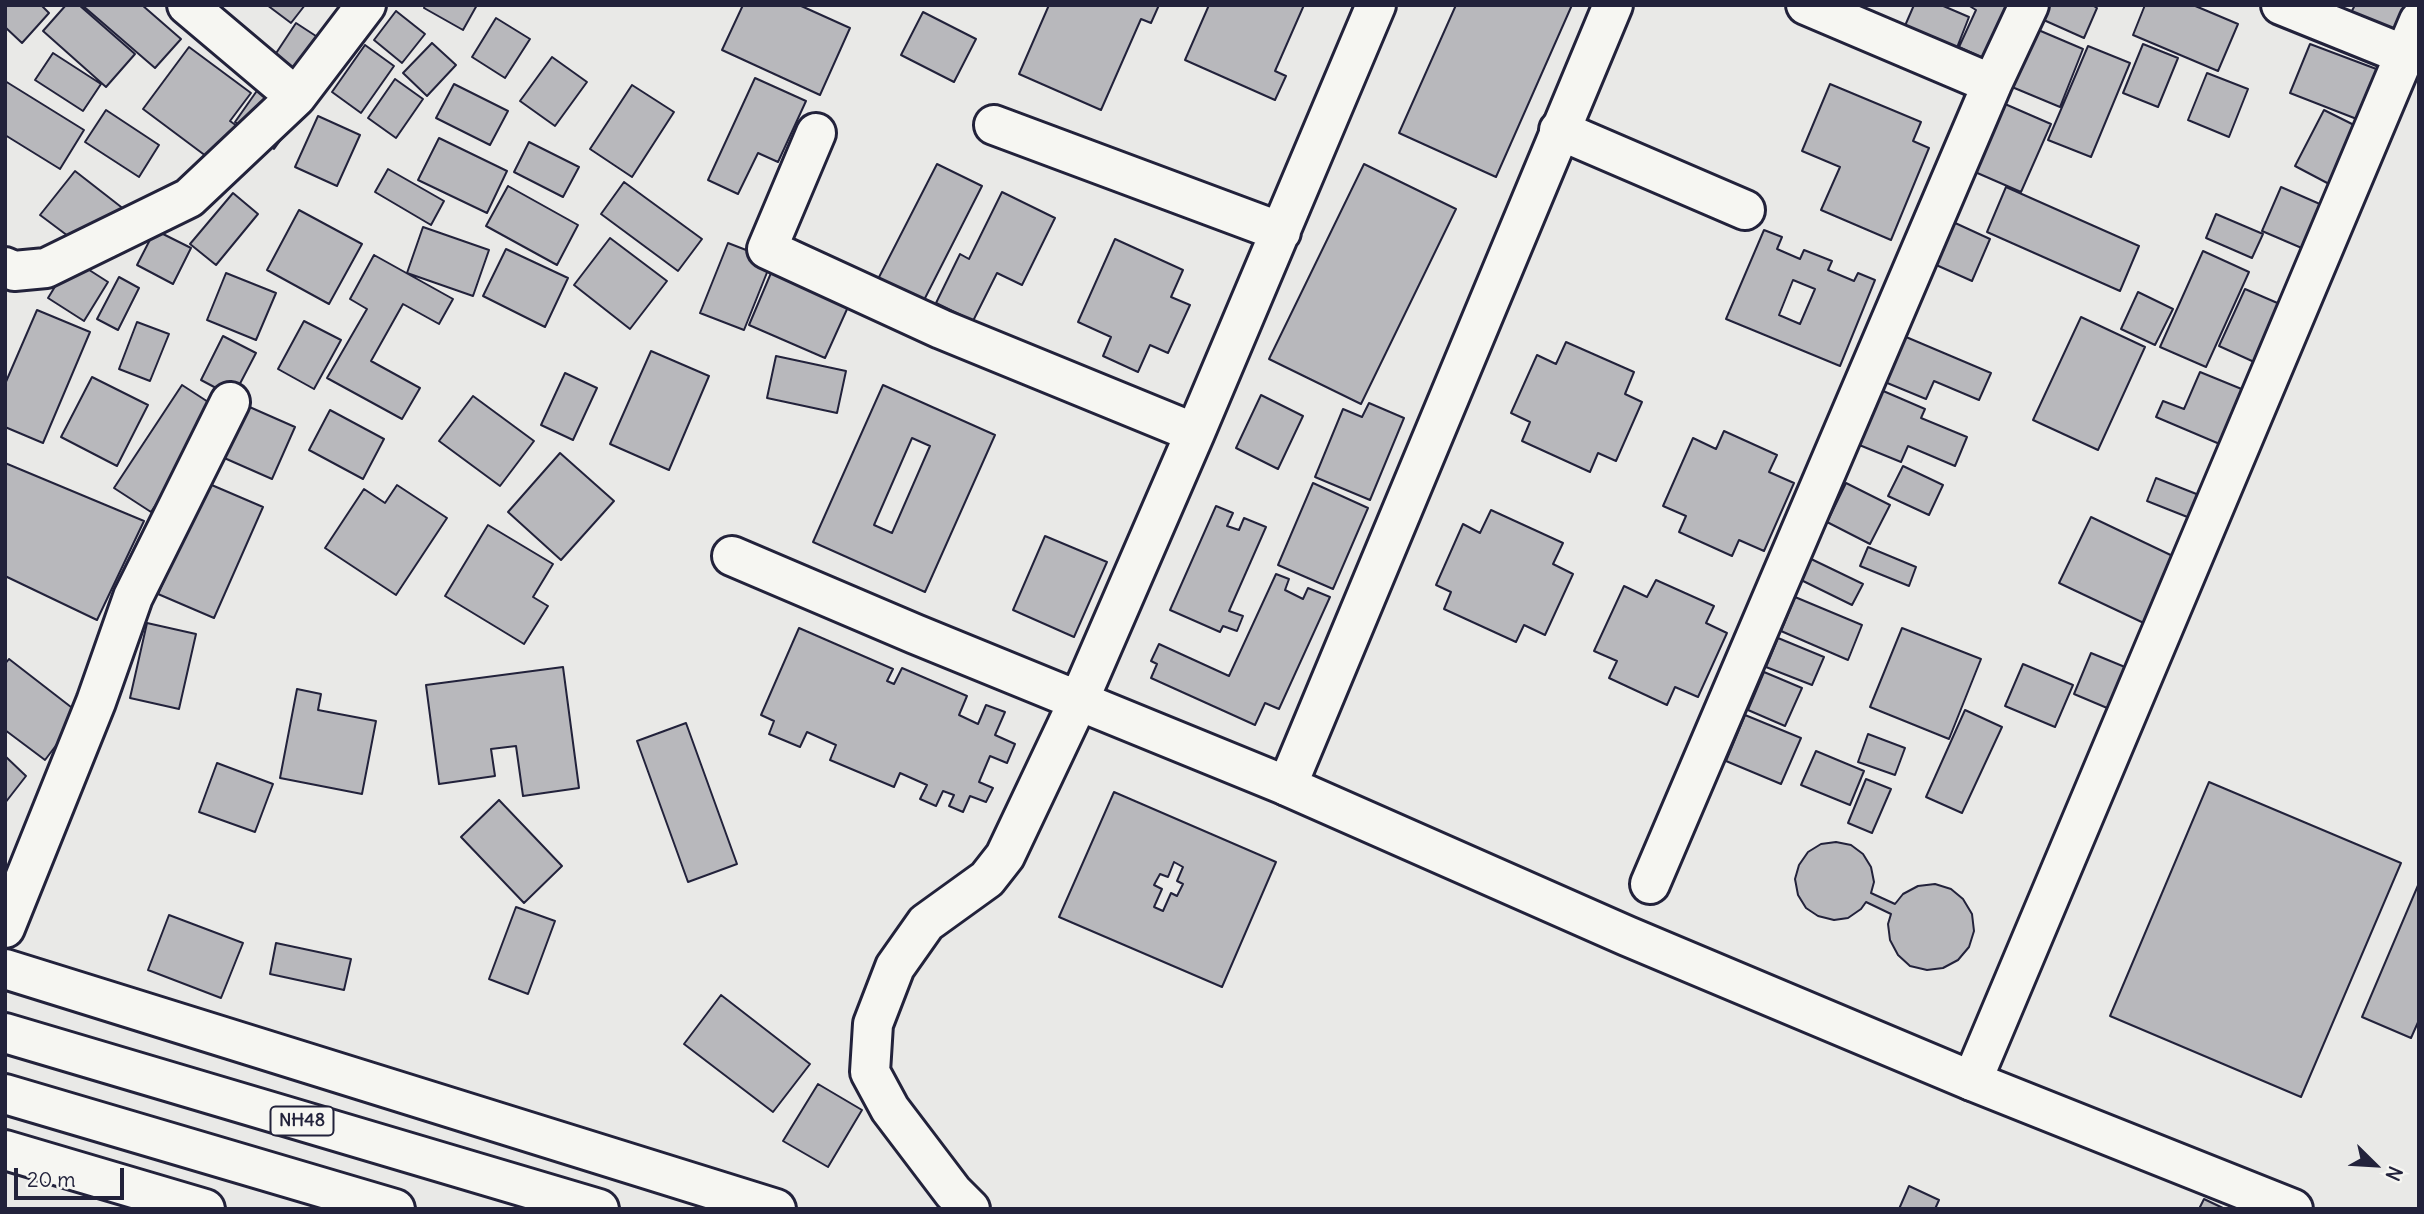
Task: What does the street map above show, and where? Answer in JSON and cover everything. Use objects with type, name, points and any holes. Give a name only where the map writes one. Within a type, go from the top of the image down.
[{"type":"main road","points":[[187,5],[296,97]]},
{"type":"main road","points":[[5,267],[14,271],[47,268],[189,198],[296,97],[366,5]]},
{"type":"main road","points":[[970,1209],[953,1192],[890,1109],[870,1072],[873,1024],[895,967],[926,923],[987,878],[1005,856],[1079,700],[1376,5]]},
{"type":"main road","points":[[1287,786],[1613,5]]},
{"type":"main road","points":[[1806,5],[1992,84]]},
{"type":"main road","points":[[1650,884],[1992,84],[2029,5]]},
{"type":"main road","points":[[1972,1081],[2412,38],[2281,5]]},
{"type":"main road","points":[[994,125],[1280,232]]},
{"type":"main road","points":[[1559,130],[1745,210]]},
{"type":"main road","points":[[816,133],[767,249],[941,329],[1195,433]]},
{"type":"main road","points":[[5,928],[96,702],[133,597],[230,402]]},
{"type":"main road","points":[[732,556],[1287,786],[1627,936],[1972,1081],[2293,1209]]},
{"type":"main road","points":[[5,969],[776,1209]]},
{"type":"main road","name":"NH48","points":[[5,1033],[599,1209]]},
{"type":"main road","points":[[5,1094],[396,1209]]},
{"type":"main road","points":[[5,1150],[205,1209]]},
{"type":"building","points":[[5,5],[41,5],[49,13],[22,43],[5,27]]},
{"type":"building","points":[[66,5],[79,5],[135,54],[106,87],[43,31]]},
{"type":"building","points":[[82,5],[142,5],[181,39],[155,68]]},
{"type":"building","points":[[267,5],[305,5],[291,23]]},
{"type":"building","points":[[425,5],[477,5],[463,30],[424,8]]},
{"type":"building","points":[[743,5],[799,5],[850,28],[820,95],[722,50]]},
{"type":"building","points":[[1049,5],[1159,5],[1151,23],[1141,19],[1101,110],[1019,74]]},
{"type":"building","points":[[1209,5],[1304,5],[1275,71],[1286,76],[1275,100],[1185,60]]},
{"type":"building","points":[[1456,5],[1572,5],[1496,177],[1399,133]]},
{"type":"building","points":[[1914,5],[1941,5],[1969,17],[1956,50],[1904,28]]},
{"type":"building","points":[[1968,5],[2023,5],[1996,64],[1959,47],[1976,10]]},
{"type":"building","points":[[2042,5],[2092,5],[2097,8],[2084,38],[2037,17]]},
{"type":"building","points":[[2145,5],[2193,5],[2238,24],[2218,71],[2133,35]]},
{"type":"building","points":[[2355,5],[2417,5],[2397,47],[2344,26]]},
{"type":"building","points":[[396,11],[425,34],[402,63],[374,40]]},
{"type":"building","points":[[923,12],[976,39],[954,82],[901,55]]},
{"type":"building","points":[[496,18],[530,39],[505,78],[472,57]]},
{"type":"building","points":[[296,23],[345,55],[312,106],[263,73]]},
{"type":"building","points":[[2036,29],[2083,49],[2060,107],[2012,87]]},
{"type":"building","points":[[432,43],[456,65],[427,96],[403,73]]},
{"type":"building","points":[[2143,44],[2178,58],[2158,107],[2123,93]]},
{"type":"building","points":[[2310,44],[2387,73],[2367,123],[2290,93]]},
{"type":"building","points":[[365,45],[394,66],[361,113],[332,92]]},
{"type":"building","points":[[2088,46],[2130,63],[2091,157],[2048,140]]},
{"type":"building","points":[[189,47],[251,93],[230,121],[251,136],[226,171],[143,109]]},
{"type":"building","points":[[53,53],[101,84],[83,111],[35,80]]},
{"type":"building","points":[[552,57],[587,82],[555,126],[520,101]]},
{"type":"building","points":[[2207,73],[2248,89],[2229,137],[2188,120]]},
{"type":"building","points":[[755,78],[806,101],[778,162],[758,153],[738,194],[708,180]]},
{"type":"building","points":[[395,79],[423,99],[396,138],[368,118]]},
{"type":"building","points":[[5,81],[84,130],[60,169],[5,135]]},
{"type":"building","points":[[454,84],[508,111],[490,145],[436,118]]},
{"type":"building","points":[[1830,84],[1921,122],[1913,141],[1929,148],[1891,240],[1821,210],[1840,167],[1802,151]]},
{"type":"building","points":[[261,85],[300,113],[274,149],[235,122]]},
{"type":"building","points":[[632,85],[674,112],[632,177],[590,149]]},
{"type":"building","points":[[2005,104],[2051,124],[2021,192],[1975,172]]},
{"type":"building","points":[[106,110],[159,145],[139,177],[85,142]]},
{"type":"building","points":[[2324,110],[2360,128],[2331,185],[2295,166]]},
{"type":"building","points":[[318,116],[360,135],[337,186],[295,167]]},
{"type":"building","points":[[439,138],[507,171],[487,213],[418,180]]},
{"type":"building","points":[[529,142],[579,167],[563,197],[514,172]]},
{"type":"building","points":[[937,164],[982,186],[921,306],[876,283]]},
{"type":"building","points":[[1364,164],[1456,209],[1361,404],[1269,359]]},
{"type":"building","points":[[388,169],[444,201],[431,225],[375,192]]},
{"type":"building","points":[[75,171],[125,210],[76,242],[40,215]]},
{"type":"building","points":[[624,182],[702,239],[678,271],[601,214]]},
{"type":"building","points":[[508,186],[578,225],[557,265],[486,226]]},
{"type":"building","points":[[2006,187],[2139,246],[2120,291],[1987,232]]},
{"type":"building","points":[[2281,187],[2329,208],[2311,252],[2262,231]]},
{"type":"building","points":[[1002,192],[1055,218],[1022,285],[997,273],[973,321],[936,303],[960,254],[969,259]]},
{"type":"building","points":[[233,193],[258,214],[216,265],[190,244]]},
{"type":"building","points":[[299,210],[362,244],[329,304],[267,270]]},
{"type":"building","points":[[2216,214],[2263,234],[2252,258],[2206,238]]},
{"type":"building","points":[[1953,222],[1990,239],[1972,281],[1934,264]]},
{"type":"building","points":[[423,227],[489,250],[473,296],[407,273]]},
{"type":"building","points":[[155,230],[191,248],[173,284],[137,265]]},
{"type":"building","points":[[1764,230],[1782,237],[1777,249],[1800,259],[1804,250],[1832,261],[1828,270],[1854,281],[1858,273],[1875,280],[1840,366],[1726,319]],"holes":[[[1793,280],[1815,289],[1800,324],[1779,315]]]},
{"type":"building","points":[[610,238],[667,281],[630,329],[574,285]]},
{"type":"building","points":[[1115,239],[1183,270],[1171,297],[1190,305],[1168,353],[1150,345],[1138,372],[1103,356],[1111,337],[1078,322]]},
{"type":"building","points":[[728,243],[772,260],[744,330],[700,313]]},
{"type":"building","points":[[506,249],[568,278],[545,327],[483,296]]},
{"type":"building","points":[[2203,251],[2249,272],[2206,367],[2160,347]]},
{"type":"building","points":[[374,255],[453,299],[439,324],[403,304],[371,361],[420,388],[402,419],[327,378],[367,309],[350,299]]},
{"type":"building","points":[[72,259],[108,282],[84,321],[48,298]]},
{"type":"building","points":[[226,273],[276,293],[256,340],[207,320]]},
{"type":"building","points":[[771,273],[848,307],[825,358],[749,325]]},
{"type":"building","points":[[119,277],[139,288],[118,330],[97,319]]},
{"type":"building","points":[[2245,289],[2289,308],[2263,366],[2219,346]]},
{"type":"building","points":[[2138,292],[2173,309],[2155,345],[2121,329]]},
{"type":"building","points":[[37,310],[90,332],[43,443],[5,427],[5,384]]},
{"type":"building","points":[[2081,317],[2145,347],[2098,450],[2033,420]]},
{"type":"building","points":[[304,321],[341,340],[314,389],[278,369]]},
{"type":"building","points":[[137,322],[169,334],[150,381],[119,369]]},
{"type":"building","points":[[1899,334],[1991,373],[1979,400],[1934,381],[1926,399],[1880,380]]},
{"type":"building","points":[[223,336],[256,353],[233,397],[201,380]]},
{"type":"building","points":[[1566,342],[1634,372],[1625,394],[1642,402],[1616,461],[1598,453],[1590,472],[1522,441],[1530,422],[1511,413],[1537,355],[1556,364]]},
{"type":"building","points":[[651,351],[709,376],[669,470],[610,444]]},
{"type":"building","points":[[776,356],[846,371],[837,413],[767,398]]},
{"type":"building","points":[[2200,372],[2244,390],[2222,445],[2156,417],[2163,401],[2184,409]]},
{"type":"building","points":[[565,373],[597,388],[573,440],[541,425]]},
{"type":"building","points":[[92,377],[148,405],[117,466],[61,437]]},
{"type":"building","points":[[182,385],[219,409],[151,512],[114,488]]},
{"type":"building","points":[[883,385],[995,435],[925,592],[813,542]],"holes":[[[912,438],[930,446],[892,533],[874,525]]]},
{"type":"building","points":[[1874,387],[1925,409],[1921,418],[1967,437],[1955,466],[1908,446],[1901,462],[1852,442]]},
{"type":"building","points":[[1261,395],[1303,416],[1278,469],[1236,448]]},
{"type":"building","points":[[473,396],[534,441],[500,486],[439,441]]},
{"type":"building","points":[[1369,403],[1404,418],[1370,500],[1315,477],[1343,409],[1362,417]]},
{"type":"building","points":[[245,405],[295,427],[272,479],[222,457]]},
{"type":"building","points":[[330,410],[384,439],[363,479],[309,450]]},
{"type":"building","points":[[1724,431],[1777,455],[1769,472],[1794,483],[1764,551],[1739,540],[1732,556],[1679,532],[1686,516],[1663,506],[1693,438],[1716,449]]},
{"type":"building","points":[[560,453],[614,501],[561,560],[508,512]]},
{"type":"building","points":[[5,463],[144,521],[97,620],[5,576]]},
{"type":"building","points":[[1903,466],[1943,485],[1929,515],[1888,496]]},
{"type":"building","points":[[2156,478],[2204,497],[2195,520],[2147,501]]},
{"type":"building","points":[[207,483],[263,507],[214,618],[158,594]]},
{"type":"building","points":[[1313,483],[1368,508],[1333,589],[1278,565]]},
{"type":"building","points":[[1846,483],[1890,505],[1870,544],[1827,522]]},
{"type":"building","points":[[397,485],[447,518],[396,595],[325,548],[364,489],[385,503]]},
{"type":"building","points":[[1216,506],[1233,513],[1227,526],[1239,530],[1244,518],[1266,527],[1229,611],[1243,616],[1237,631],[1223,626],[1220,632],[1170,610]]},
{"type":"building","points":[[1491,510],[1563,543],[1553,564],[1573,574],[1545,635],[1524,625],[1516,642],[1444,609],[1451,592],[1436,585],[1463,524],[1480,533]]},
{"type":"building","points":[[2091,517],[2179,559],[2148,625],[2059,583]]},
{"type":"building","points":[[488,525],[553,564],[533,597],[548,606],[524,644],[445,596]]},
{"type":"building","points":[[1045,536],[1107,562],[1074,637],[1013,610]]},
{"type":"building","points":[[1868,547],[1916,567],[1909,586],[1860,566]]},
{"type":"building","points":[[1807,557],[1863,584],[1852,605],[1797,578]]},
{"type":"building","points":[[1276,574],[1289,579],[1285,590],[1303,599],[1308,588],[1330,597],[1279,709],[1265,703],[1255,725],[1151,678],[1157,664],[1151,661],[1159,644],[1229,676]]},
{"type":"building","points":[[1656,580],[1714,606],[1706,623],[1727,633],[1698,697],[1675,687],[1667,705],[1609,678],[1617,661],[1594,651],[1624,586],[1647,597]]},
{"type":"building","points":[[1795,597],[1862,625],[1848,660],[1781,631]]},
{"type":"building","points":[[147,623],[196,634],[179,709],[130,698]]},
{"type":"building","points":[[799,628],[893,669],[887,681],[894,684],[902,668],[967,696],[959,715],[978,724],[986,705],[1005,712],[995,735],[1015,744],[1007,763],[990,756],[979,782],[993,788],[986,802],[970,796],[963,812],[949,806],[954,795],[943,791],[936,806],[920,799],[927,785],[900,773],[894,787],[830,760],[836,745],[807,732],[800,747],[769,734],[774,721],[761,715]]},
{"type":"building","points":[[1902,628],[1981,659],[1949,739],[1870,707]]},
{"type":"building","points":[[1778,638],[1824,657],[1812,685],[1766,667]]},
{"type":"building","points":[[2091,653],[2137,672],[2119,713],[2074,694]]},
{"type":"building","points":[[9,659],[80,714],[45,760],[5,730],[5,664]]},
{"type":"building","points":[[2023,664],[2073,685],[2055,727],[2005,706]]},
{"type":"building","points":[[563,667],[579,788],[523,796],[516,746],[491,749],[495,776],[439,784],[426,685]]},
{"type":"building","points":[[1764,672],[1802,688],[1785,726],[1748,710]]},
{"type":"building","points":[[297,689],[321,694],[318,710],[376,721],[362,794],[280,778]]},
{"type":"building","points":[[1965,710],[2002,727],[1962,813],[1926,797]]},
{"type":"building","points":[[1745,715],[1801,738],[1781,784],[1726,761]]},
{"type":"building","points":[[686,723],[737,864],[688,882],[637,741]]},
{"type":"building","points":[[1868,734],[1905,748],[1895,775],[1858,762]]},
{"type":"building","points":[[1816,751],[1864,771],[1850,805],[1801,785]]},
{"type":"building","points":[[5,756],[26,776],[5,803]]},
{"type":"building","points":[[217,763],[273,784],[255,832],[199,812]]},
{"type":"building","points":[[1866,779],[1891,789],[1872,833],[1848,823]]},
{"type":"building","points":[[2209,782],[2401,863],[2301,1097],[2110,1016]]},
{"type":"building","points":[[1114,792],[1276,862],[1222,987],[1059,917]],"holes":[[[1174,862],[1183,867],[1177,881],[1183,884],[1177,896],[1171,893],[1163,911],[1154,907],[1162,889],[1154,885],[1160,874],[1168,877]]]},
{"type":"building","points":[[499,800],[562,866],[524,903],[461,837]]},
{"type":"building","points":[[1836,842],[1851,845],[1863,854],[1871,867],[1874,882],[1871,893],[1895,904],[1903,894],[1918,886],[1935,884],[1951,889],[1963,899],[1972,914],[1974,931],[1969,947],[1958,960],[1943,968],[1927,970],[1910,966],[1898,955],[1890,940],[1888,924],[1891,914],[1866,902],[1848,918],[1834,920],[1818,916],[1806,908],[1798,895],[1795,879],[1799,865],[1808,852],[1821,844]]},
{"type":"building","points":[[2419,883],[2419,1020],[2411,1038],[2362,1017]]},
{"type":"building","points":[[516,907],[555,921],[528,994],[489,979]]},
{"type":"building","points":[[169,915],[243,943],[221,998],[148,970]]},
{"type":"building","points":[[276,943],[351,959],[344,990],[270,974]]},
{"type":"building","points":[[721,995],[810,1064],[773,1112],[684,1044]]},
{"type":"building","points":[[818,1084],[862,1110],[828,1167],[783,1141]]},
{"type":"building","points":[[1909,1186],[1939,1200],[1935,1209],[1899,1209]]},
{"type":"building","points":[[2204,1199],[2225,1209],[2199,1209]]}]
